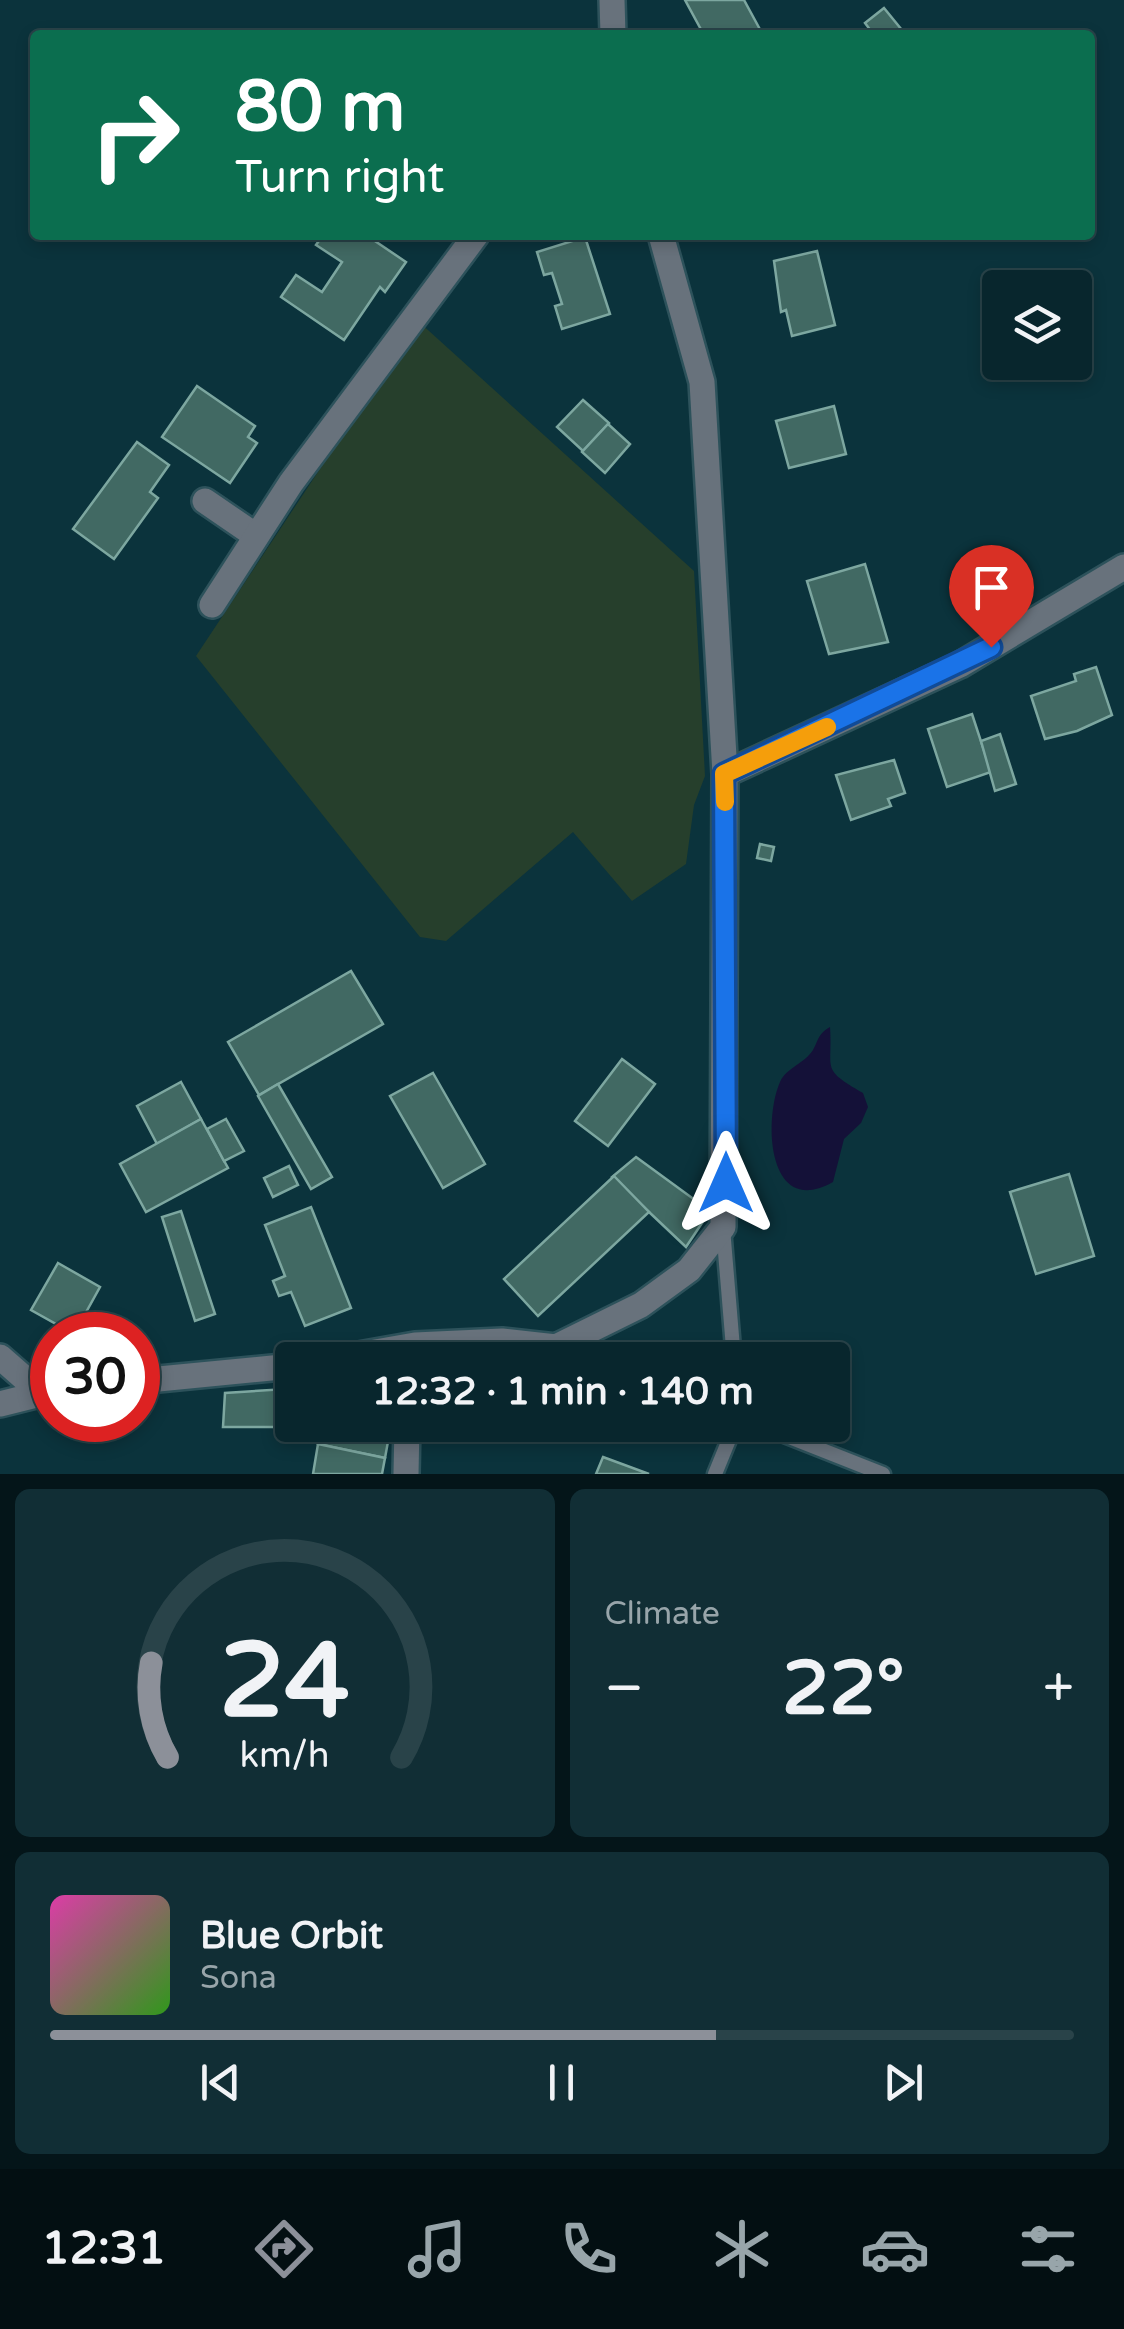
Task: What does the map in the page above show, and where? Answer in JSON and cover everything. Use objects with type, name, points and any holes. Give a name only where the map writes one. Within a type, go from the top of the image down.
[{"type":"street","points":[[612,0],[613,30]]},
{"type":"street","points":[[212,605],[290,483],[472,240]]},
{"type":"street","points":[[566,1342],[641,1305],[689,1270],[723,1227],[724,774],[702,382],[662,240]]},
{"type":"street","points":[[205,501],[256,536]]},
{"type":"street","points":[[724,774],[960,665],[1124,568]]},
{"type":"street","points":[[0,1357],[30,1380]]},
{"type":"street","points":[[160,1379],[275,1368]]},
{"type":"street","points":[[0,1404],[30,1396]]},
{"type":"street","points":[[406,1474],[407,1442]]},
{"type":"lane","points":[[723,1227],[733,1342]]},
{"type":"lane","points":[[715,1474],[728,1442]]},
{"type":"lane","points":[[802,1442],[883,1474]]},
{"type":"green space","points":[[418,321],[694,571],[705,776],[694,805],[686,864],[632,901],[573,832],[446,941],[420,937],[196,656]]},
{"type":"shaded area","points":[[830,1027],[831,1067],[863,1093],[868,1107],[861,1123],[844,1139],[833,1182],[811,1190],[795,1187],[783,1177],[772,1141],[772,1119],[783,1077],[809,1055]]},
{"type":"building","points":[[685,0],[744,0],[760,30],[701,30]]},
{"type":"building","points":[[884,8],[902,30],[870,30],[865,23]]},
{"type":"building","points":[[320,240],[373,240],[406,262],[385,292],[380,287],[344,340],[281,297],[296,275],[322,292],[342,262],[316,245]]},
{"type":"building","points":[[586,240],[610,314],[562,329],[555,306],[562,304],[552,273],[544,275],[537,252]]},
{"type":"building","points":[[817,251],[835,325],[792,336],[786,310],[781,312],[774,261]]},
{"type":"building","points":[[197,386],[255,426],[248,437],[257,443],[230,483],[162,437]]},
{"type":"building","points":[[583,400],[609,423],[583,451],[557,427]]},
{"type":"building","points":[[834,406],[846,454],[789,468],[776,421]]},
{"type":"building","points":[[608,424],[630,444],[605,473],[582,452]]},
{"type":"building","points":[[137,442],[169,465],[150,492],[158,498],[114,559],[73,529]]},
{"type":"building","points":[[865,564],[888,642],[829,654],[807,581]]},
{"type":"building","points":[[1096,667],[1112,715],[1077,731],[1045,739],[1031,696],[1076,681],[1074,674]]},
{"type":"building","points":[[972,714],[991,772],[947,787],[928,729]]},
{"type":"building","points":[[1000,734],[1016,784],[995,791],[981,741]]},
{"type":"building","points":[[894,760],[905,793],[888,799],[891,806],[851,820],[836,775]]},
{"type":"building","points":[[760,844],[774,847],[771,861],[757,858]]},
{"type":"building","points":[[351,971],[383,1024],[259,1095],[228,1042]]},
{"type":"building","points":[[622,1059],[655,1084],[608,1146],[575,1121]]},
{"type":"building","points":[[433,1073],[485,1164],[443,1188],[390,1096]]},
{"type":"building","points":[[181,1082],[201,1119],[157,1144],[137,1106]]},
{"type":"building","points":[[278,1084],[332,1177],[311,1189],[258,1096]]},
{"type":"building","points":[[201,1119],[228,1168],[146,1212],[120,1164]]},
{"type":"building","points":[[226,1119],[244,1151],[224,1161],[207,1129]]},
{"type":"building","points":[[636,1157],[710,1211],[686,1247],[612,1177]]},
{"type":"building","points":[[289,1166],[298,1185],[273,1197],[264,1178]]},
{"type":"building","points":[[1069,1174],[1094,1256],[1036,1274],[1010,1192]]},
{"type":"building","points":[[614,1176],[649,1212],[538,1316],[504,1279]]},
{"type":"building","points":[[311,1207],[351,1308],[305,1326],[291,1292],[279,1296],[273,1281],[285,1276],[265,1225]]},
{"type":"building","points":[[181,1211],[215,1314],[195,1321],[162,1217]]},
{"type":"building","points":[[58,1263],[100,1287],[86,1312],[31,1310]]},
{"type":"building","points":[[275,1390],[275,1427],[223,1427],[225,1393]]},
{"type":"building","points":[[318,1442],[388,1442],[385,1458]]},
{"type":"building","points":[[318,1444],[385,1458],[382,1474],[313,1474]]},
{"type":"building","points":[[603,1457],[649,1474],[596,1474]]},
{"type":"slow traffic","points":[[725,802],[724,774],[827,727]]},
{"type":"route","points":[[726,1183],[724,774],[991,647]]}]
